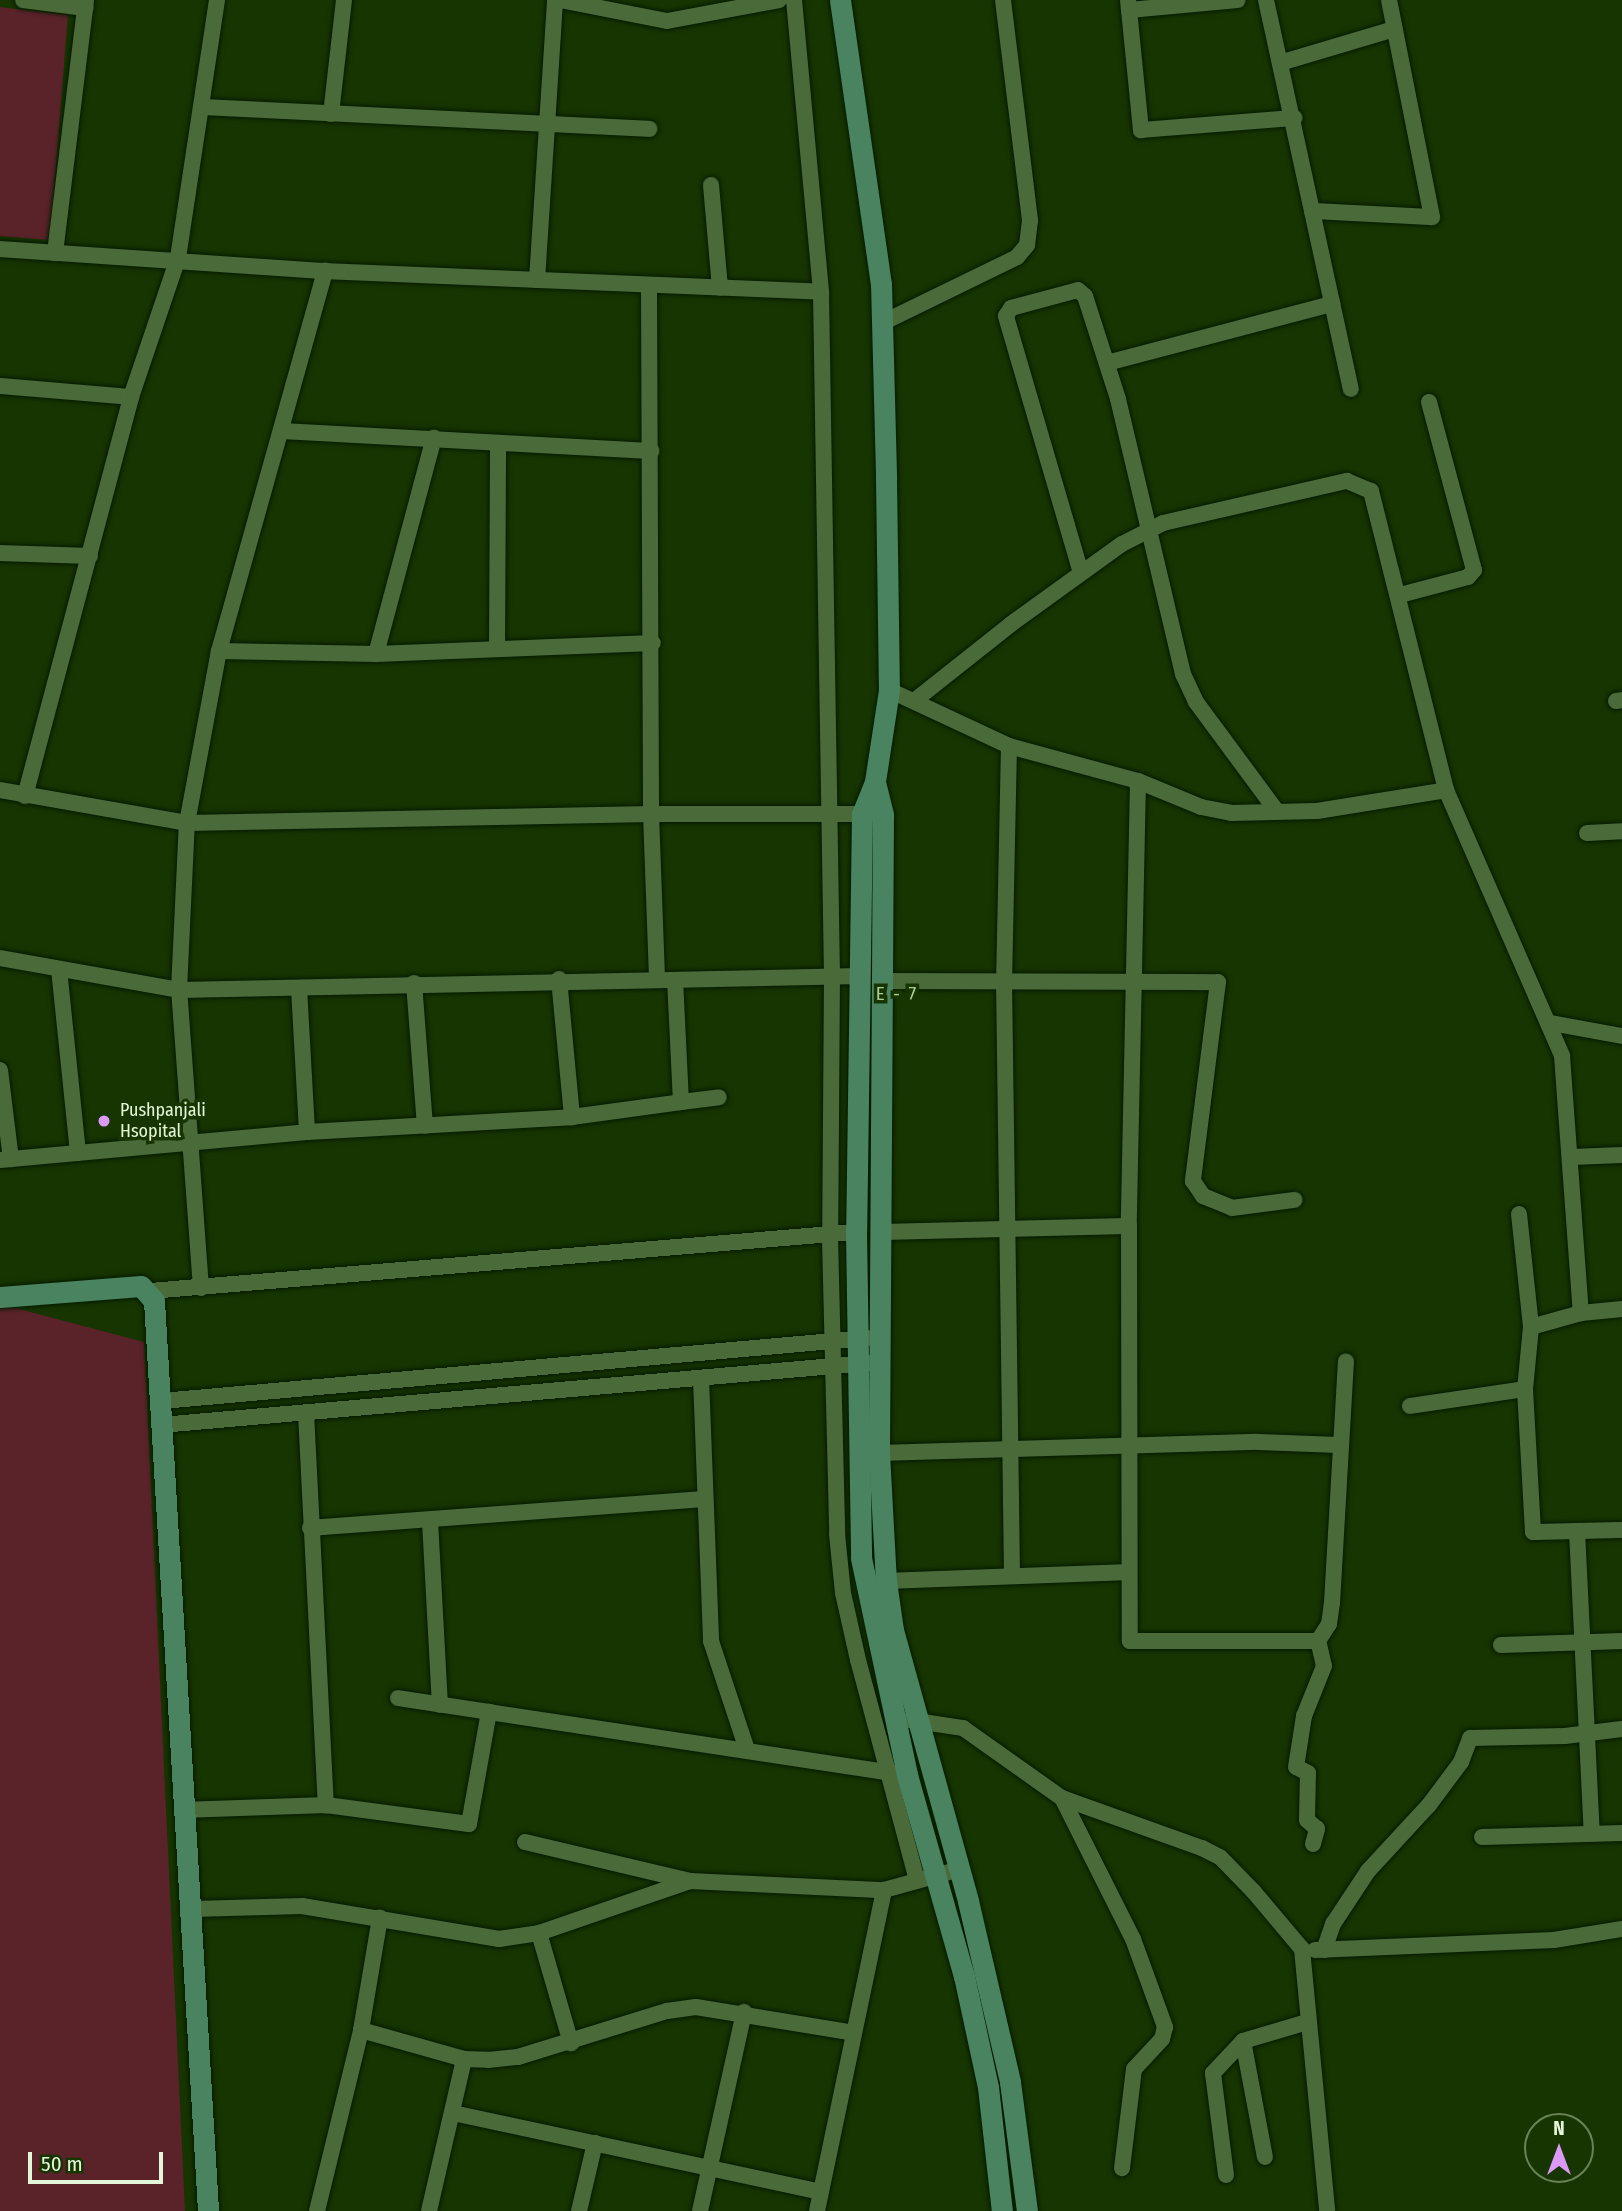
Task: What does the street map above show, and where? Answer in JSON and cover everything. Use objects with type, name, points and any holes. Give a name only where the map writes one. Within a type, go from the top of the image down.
[{"type":"street","points":[[23,0],[85,4],[55,253]]},
{"type":"street","points":[[25,796],[131,397],[178,258],[217,0]]},
{"type":"street","points":[[331,114],[344,0]]},
{"type":"street","points":[[537,280],[558,0],[667,21],[779,0]]},
{"type":"street","points":[[794,0],[821,292],[832,974],[832,1366],[843,1593],[926,1878],[964,1976],[988,2087],[1002,2211]]},
{"type":"street","points":[[840,0],[884,322],[889,690],[875,782],[860,976],[856,1364],[861,1558],[894,1720],[897,1773]]},
{"type":"street","points":[[884,322],[1017,257],[1027,246],[1030,220],[1003,0]]},
{"type":"street","points":[[1238,0],[1129,5],[1141,130],[1295,118]]},
{"type":"street","points":[[1266,0],[1295,118],[1312,211],[1351,389]]},
{"type":"street","points":[[1312,211],[1432,217],[1389,0]]},
{"type":"street","points":[[1280,63],[1394,29]]},
{"type":"street","points":[[201,107],[649,129]]},
{"type":"street","points":[[711,185],[720,288]]},
{"type":"street","points":[[0,249],[178,258],[325,271],[649,287],[821,292]]},
{"type":"street","points":[[201,1288],[179,990],[187,823],[219,651],[325,271]]},
{"type":"street","points":[[649,287],[653,643],[651,814],[657,980]]},
{"type":"street","points":[[1081,573],[1007,321],[1007,311],[1083,291],[1107,363],[1183,674],[1196,702],[1276,810]]},
{"type":"street","points":[[1107,363],[1332,304]]},
{"type":"street","points":[[0,386],[131,397]]},
{"type":"street","points":[[1400,595],[1468,577],[1474,570],[1429,402]]},
{"type":"street","points":[[281,431],[651,451]]},
{"type":"street","points":[[376,654],[434,438]]},
{"type":"street","points":[[497,648],[498,443]]},
{"type":"street","points":[[914,701],[1081,573],[1149,530],[1220,506],[1356,481],[1375,497],[1446,790],[1551,1023],[1562,1056],[1572,1157],[1581,1312]]},
{"type":"street","points":[[0,553],[90,556]]},
{"type":"street","points":[[219,651],[376,654],[653,643]]},
{"type":"street","points":[[889,690],[1009,746],[1138,781],[1201,807],[1231,813],[1317,811],[1446,790]]},
{"type":"street","points":[[1009,746],[1004,980],[1012,1575]]},
{"type":"street","points":[[1138,781],[1129,1226],[1132,1445],[1130,1641],[1318,1641]]},
{"type":"street","points":[[0,790],[187,823],[651,814],[872,814]]},
{"type":"street","points":[[872,814],[882,981],[879,1453],[886,1581],[893,1630],[960,1869],[1010,2082],[1027,2211]]},
{"type":"street","points":[[1587,833],[1622,831]]},
{"type":"street","points":[[0,958],[179,990],[559,979],[675,981],[832,974],[860,976]]},
{"type":"street","points":[[59,969],[78,1153]]},
{"type":"street","points":[[559,979],[572,1117]]},
{"type":"street","points":[[882,981],[1134,979],[1218,982],[1193,1181],[1203,1196],[1232,1208],[1294,1200]]},
{"type":"street","points":[[675,981],[681,1102]]},
{"type":"street","points":[[414,983],[425,1126]]},
{"type":"street","points":[[299,988],[307,1132]]},
{"type":"street","points":[[1551,1023],[1622,1036]]},
{"type":"street","points":[[0,1070],[5,1159],[191,1145],[307,1132],[572,1117],[719,1097]]},
{"type":"street","points":[[1572,1157],[1622,1155]]},
{"type":"street","points":[[1519,1214],[1531,1327],[1525,1389],[1534,1532],[1622,1530]]},
{"type":"street","points":[[880,1232],[1129,1226]]},
{"type":"street","points":[[0,1297],[141,1286],[150,1292],[830,1238],[856,1232]]},
{"type":"street","points":[[150,1292],[162,1401],[161,1426],[182,1810],[192,1909],[208,2211]]},
{"type":"street","points":[[1531,1327],[1581,1312],[1622,1309]]},
{"type":"street","points":[[162,1401],[879,1337]]},
{"type":"street","points":[[1313,1844],[1317,1829],[1307,1820],[1308,1773],[1296,1768],[1304,1716],[1324,1666],[1318,1641],[1329,1624],[1332,1603],[1346,1360]]},
{"type":"street","points":[[161,1426],[879,1362]]},
{"type":"street","points":[[701,1378],[703,1499],[711,1642],[747,1751]]},
{"type":"street","points":[[1410,1406],[1525,1389]]},
{"type":"street","points":[[306,1413],[326,1805]]},
{"type":"street","points":[[879,1453],[1132,1445],[1339,1445]]},
{"type":"street","points":[[310,1528],[703,1499]]},
{"type":"street","points":[[430,1521],[440,1705]]},
{"type":"street","points":[[1577,1531],[1580,1642],[1592,1834]]},
{"type":"street","points":[[886,1581],[1129,1572]]},
{"type":"street","points":[[1502,1645],[1622,1640]]},
{"type":"street","points":[[398,1698],[897,1773]]},
{"type":"street","points":[[182,1810],[326,1805],[469,1824],[489,1712]]},
{"type":"street","points":[[894,1720],[917,1720],[963,1728],[1062,1798],[1185,1840],[1220,1857],[1302,1950],[1327,2211]]},
{"type":"street","points":[[1324,1950],[1333,1924],[1368,1871],[1429,1805],[1461,1762],[1470,1738],[1565,1736],[1586,1731],[1622,1729]]},
{"type":"street","points":[[1062,1798],[1133,1939],[1165,2027],[1162,2039],[1134,2069],[1122,2168]]},
{"type":"street","points":[[1482,1838],[1622,1833]]},
{"type":"street","points":[[525,1842],[690,1881],[884,1890],[960,1869]]},
{"type":"street","points":[[192,1909],[276,1903],[380,1918],[477,1938],[539,1933],[690,1881]]},
{"type":"street","points":[[817,2211],[884,1890]]},
{"type":"street","points":[[317,2211],[361,2030],[380,1918]]},
{"type":"street","points":[[1302,1950],[1554,1940],[1622,1929]]},
{"type":"street","points":[[539,1933],[571,2043]]},
{"type":"street","points":[[361,2030],[464,2059],[518,2057],[571,2043],[667,2011],[696,2007],[744,2012],[854,2033]]},
{"type":"street","points":[[700,2211],[744,2012]]},
{"type":"street","points":[[1226,2175],[1213,2073],[1243,2041],[1307,2022]]},
{"type":"street","points":[[1243,2041],[1265,2157]]},
{"type":"street","points":[[429,2211],[464,2059]]},
{"type":"street","points":[[453,2113],[821,2192]]},
{"type":"street","points":[[579,2211],[595,2143]]},
{"type":"shaded area","points":[[0,7],[68,15],[50,240],[0,236]]},
{"type":"shaded area","points":[[0,1304],[144,1342],[185,2211],[0,2211]]},
{"type":"place","name":"Pushpanjali Hsopital","points":[[104,1121]]},
{"type":"district","name":"E - 7","points":[[897,994]]}]
